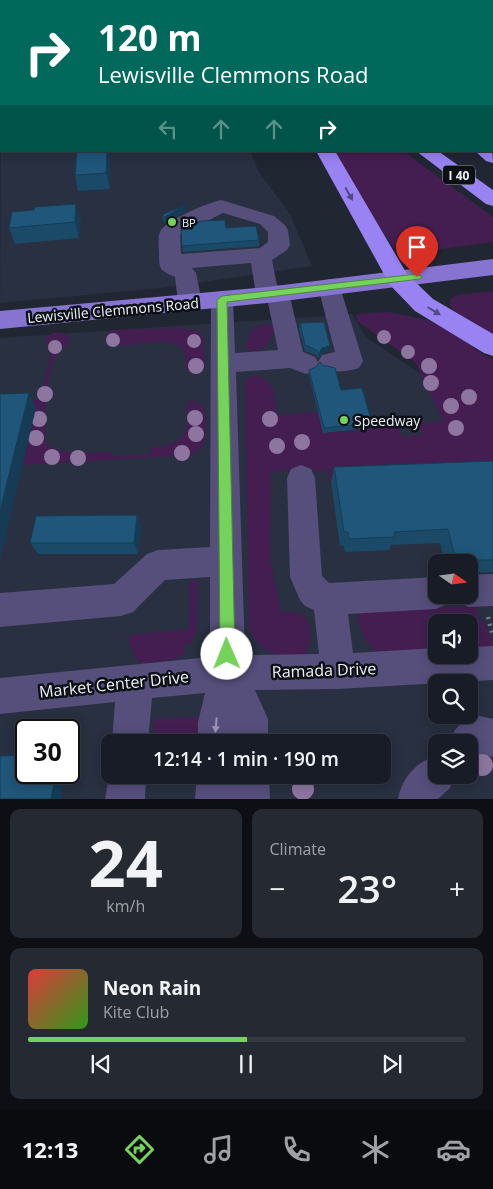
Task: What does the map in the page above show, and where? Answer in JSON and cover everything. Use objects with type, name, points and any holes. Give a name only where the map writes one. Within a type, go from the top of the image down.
[{"type":"highway","points":[[326,152],[398,280],[424,305],[493,346]]},
{"type":"highway","name":"I 40","points":[[426,152],[493,200]]},
{"type":"main road","name":"Lewisville Clemmons Road","points":[[0,320],[222,300],[493,267]]},
{"type":"street","points":[[190,302],[185,273],[170,266],[170,233],[183,224],[221,206],[267,220],[278,230],[279,245],[261,258],[272,294],[299,361],[223,364]]},
{"type":"street","points":[[170,262],[265,255]]},
{"type":"street","points":[[329,287],[350,361],[331,362]]},
{"type":"street","points":[[216,734],[216,722],[228,673],[222,300]]},
{"type":"street","points":[[301,478],[306,577],[311,590],[318,597],[428,593]]},
{"type":"street","points":[[0,610],[121,600],[158,565],[226,561]]},
{"type":"street","points":[[478,591],[493,590]]},
{"type":"street","points":[[329,598],[338,671]]},
{"type":"street","name":"Ramada Drive","points":[[228,673],[338,671],[493,663]]},
{"type":"street","points":[[228,673],[250,719],[250,734]]},
{"type":"street","name":"Market Center Drive","points":[[0,696],[228,673]]},
{"type":"street","points":[[131,734],[135,681]]},
{"type":"street","points":[[478,734],[493,738]]},
{"type":"street","points":[[418,799],[419,791],[428,782]]},
{"type":"street","points":[[125,799],[126,784]]},
{"type":"street","points":[[215,799],[216,784]]},
{"type":"street","points":[[250,784],[250,799]]},
{"type":"path","points":[[489,623],[493,638]]},
{"type":"shaded area","points":[[1,152],[250,152],[259,172],[290,214],[312,266],[161,288],[0,303]]},
{"type":"shaded area","points":[[334,152],[404,152],[493,217],[493,242],[405,254],[398,252],[384,234]]},
{"type":"shaded area","points":[[493,291],[493,335],[456,312],[450,306],[451,299],[457,295]]},
{"type":"shaded area","points":[[388,312],[428,320],[475,345],[473,348],[493,360],[493,475],[329,482],[328,470],[312,471],[310,467],[271,472],[270,559],[281,612],[304,615],[310,631],[304,658],[278,655],[259,644],[249,629],[245,381],[254,375],[271,385],[277,415],[318,412],[323,433],[398,426],[402,437],[422,435],[418,424],[443,421],[416,363],[357,321],[356,315],[358,314]]},
{"type":"shaded area","points":[[352,314],[366,337],[493,423],[493,799],[0,799],[0,338]]},
{"type":"shaded area","points":[[268,324],[274,330],[268,344],[256,351],[246,349],[247,339],[251,331],[258,326]]},
{"type":"shaded area","points":[[179,328],[196,330],[203,336],[205,367],[201,372],[195,373],[187,369],[183,349],[174,343],[154,342],[121,345],[112,344],[105,340],[106,335],[113,330]]},
{"type":"shaded area","points":[[52,333],[63,333],[70,339],[70,342],[56,356],[51,368],[45,419],[48,445],[70,452],[112,452],[112,456],[150,455],[151,448],[176,442],[181,438],[186,428],[188,403],[189,401],[196,401],[201,405],[206,417],[206,433],[203,446],[193,455],[23,465],[36,408],[25,401],[40,400],[50,355],[46,339]]},
{"type":"shaded area","points":[[194,579],[198,581],[196,634],[192,642],[184,646],[184,650],[187,651],[180,657],[169,660],[151,663],[138,661],[134,656],[129,635],[189,629],[190,583]]},
{"type":"shaded area","points":[[476,606],[480,621],[485,621],[491,641],[490,648],[478,649],[478,614],[428,614],[428,651],[378,654],[366,641],[357,619],[359,614],[366,611]]},
{"type":"shaded area","points":[[201,717],[203,734],[155,733],[153,719]]},
{"type":"building","points":[[77,152],[107,152],[106,173],[75,175]]},
{"type":"building","points":[[76,204],[75,222],[9,228],[12,212],[34,210],[35,207]]},
{"type":"building","points":[[185,205],[165,217],[162,215]]},
{"type":"building","points":[[225,220],[226,228],[256,226],[259,240],[182,246],[181,230],[201,221]]},
{"type":"building","points":[[324,322],[330,346],[322,348],[319,353],[305,345],[300,323]]},
{"type":"building","points":[[320,362],[322,365],[335,368],[341,390],[362,388],[372,423],[324,428],[309,370],[316,367]]},
{"type":"building","points":[[29,393],[0,511],[0,394]]},
{"type":"building","points":[[493,461],[493,560],[479,560],[478,564],[478,554],[454,554],[448,529],[394,532],[395,537],[349,539],[348,532],[344,532],[334,467]]},
{"type":"building","points":[[137,515],[134,543],[30,543],[36,516]]},
{"type":"building","points":[[15,755],[15,784],[54,784],[51,799],[0,799],[0,756]]},
{"type":"place","name":"BP","points":[[172,222]]},
{"type":"place","name":"Speedway","points":[[344,420]]},
{"type":"route","points":[[227,654],[222,300],[417,277]]}]
